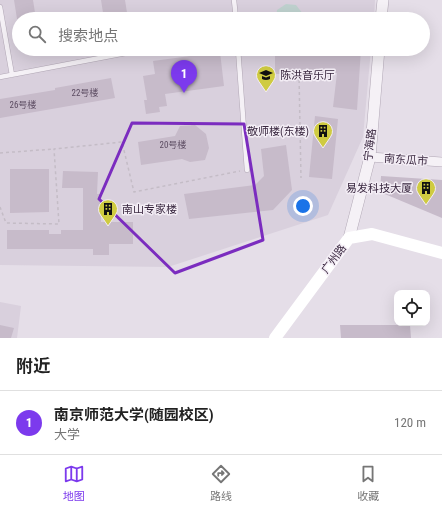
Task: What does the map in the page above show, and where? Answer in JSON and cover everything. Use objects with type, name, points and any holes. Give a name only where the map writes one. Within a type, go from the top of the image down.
[{"type":"main road","name":"广州路","points":[[275,338],[349,238],[372,234],[442,253]]},
{"type":"street","points":[[382,12],[383,0]]},
{"type":"street","name":"宁海路","points":[[349,238],[370,157],[378,56]]},
{"type":"street","name":"南东瓜市","points":[[370,157],[442,162]]},
{"type":"lane","points":[[234,0],[235,12]]},
{"type":"lane","points":[[0,7],[12,75]]},
{"type":"lane","points":[[0,77],[111,56]]},
{"type":"lane","points":[[239,56],[247,170]]},
{"type":"path","points":[[299,74],[301,178]]},
{"type":"path","points":[[0,153],[54,150],[122,142],[134,192],[247,170]]},
{"type":"path","points":[[0,207],[6,223],[58,224],[54,150]]},
{"type":"highlighted area","points":[[132,123],[244,124],[263,240],[175,273],[99,199]]},
{"type":"shaded area","points":[[0,0],[375,0],[374,12],[12,12],[12,56],[370,56],[363,137],[328,215],[168,267],[0,265]]},
{"type":"shaded area","points":[[286,4],[296,5],[301,12],[277,12],[277,10]]},
{"type":"shaded area","points":[[0,302],[21,306],[17,338],[0,338]]},
{"type":"building","points":[[14,0],[33,0],[35,12],[16,12]]},
{"type":"building","points":[[101,0],[125,0],[127,12],[103,12]]},
{"type":"building","points":[[190,56],[220,56],[224,86],[165,94],[167,106],[159,107],[160,112],[146,114],[144,100],[147,100],[143,76],[155,74],[153,61]]},
{"type":"building","points":[[275,56],[361,56],[357,110],[333,107],[337,73],[275,74]]},
{"type":"building","points":[[111,78],[115,98],[0,118],[0,99],[55,90],[55,88]]},
{"type":"building","name":"敬师楼(东楼)","points":[[315,116],[338,119],[332,179],[309,177]]},
{"type":"building","points":[[195,125],[206,134],[209,148],[205,160],[190,162],[182,159],[141,165],[138,142],[175,136],[180,126]]},
{"type":"building","points":[[286,145],[292,190],[273,210],[189,219],[184,194],[255,185],[264,176],[261,149]]},
{"type":"building","points":[[10,169],[49,169],[49,212],[10,213]]},
{"type":"building","name":"南山专家楼","points":[[63,171],[98,172],[97,194],[101,194],[101,222],[133,222],[133,244],[109,244],[109,255],[93,255],[93,249],[7,249],[7,230],[49,230],[49,234],[61,234],[61,230],[83,230],[83,188],[62,188]]},
{"type":"building","name":"易发科技大厦","points":[[381,176],[442,180],[442,218],[380,192]]},
{"type":"building","points":[[0,325],[14,328],[11,338],[0,338]]},
{"type":"building","points":[[340,325],[410,326],[411,338],[341,338]]},
{"type":"place","name":"陈洪音乐厅","points":[[266,92]]},
{"type":"place","name":"南京师范大学(随园校区)","points":[[184,93]]},
{"type":"place","name":"敬师楼(东楼)","points":[[323,148]]},
{"type":"place","name":"易发科技大厦","points":[[426,205]]},
{"type":"place","name":"南山专家楼","points":[[108,226]]}]
